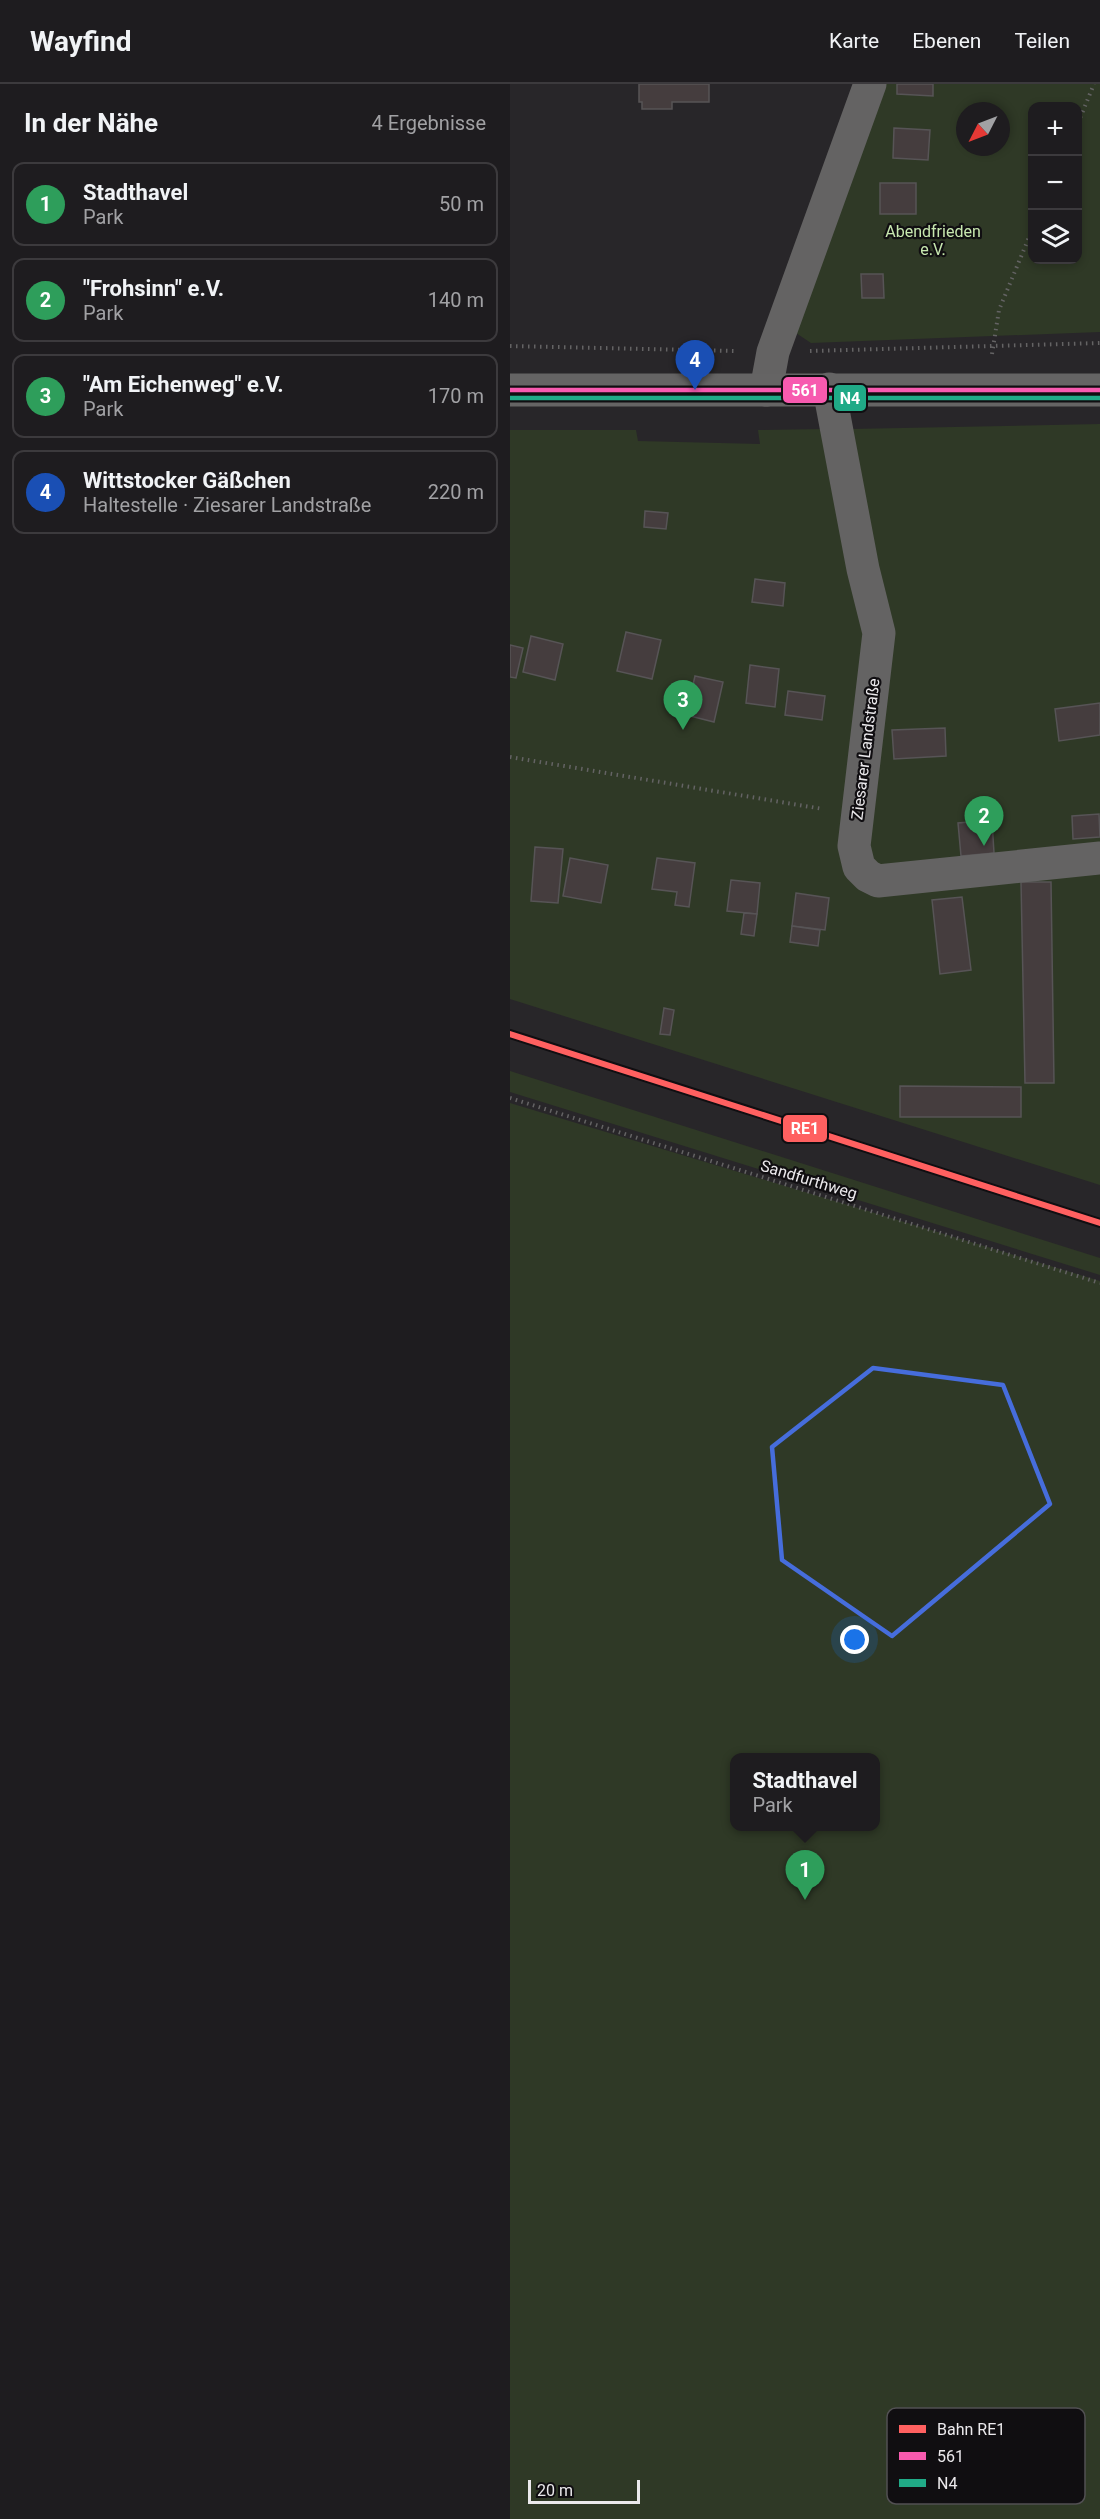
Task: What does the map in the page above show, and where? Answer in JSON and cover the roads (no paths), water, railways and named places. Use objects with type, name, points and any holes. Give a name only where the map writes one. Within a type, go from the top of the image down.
[{"type":"main road","points":[[510,390],[1100,390]]},
{"type":"street","points":[[766,390],[773,352],[870,84]]},
{"type":"street","name":"Ziesarer Landstraße","points":[[829,389],[863,569],[879,633],[856,813],[854,846],[859,867],[878,881],[1100,858]]},
{"type":"rail line","name":"RE1","points":[[510,1034],[1100,1223]]},
{"type":"place","name":"Wittstocker Gäßchen","points":[[695,390]]},
{"type":"place","name":"\"Am Eichenweg\" e.V.","points":[[683,730]]},
{"type":"place","name":"\"Frohsinn\" e.V.","points":[[984,846]]},
{"type":"place","name":"Stadthavel","points":[[805,1900]]},
{"type":"park label","name":"Abendfrieden e.V.","points":[[933,240]]}]
